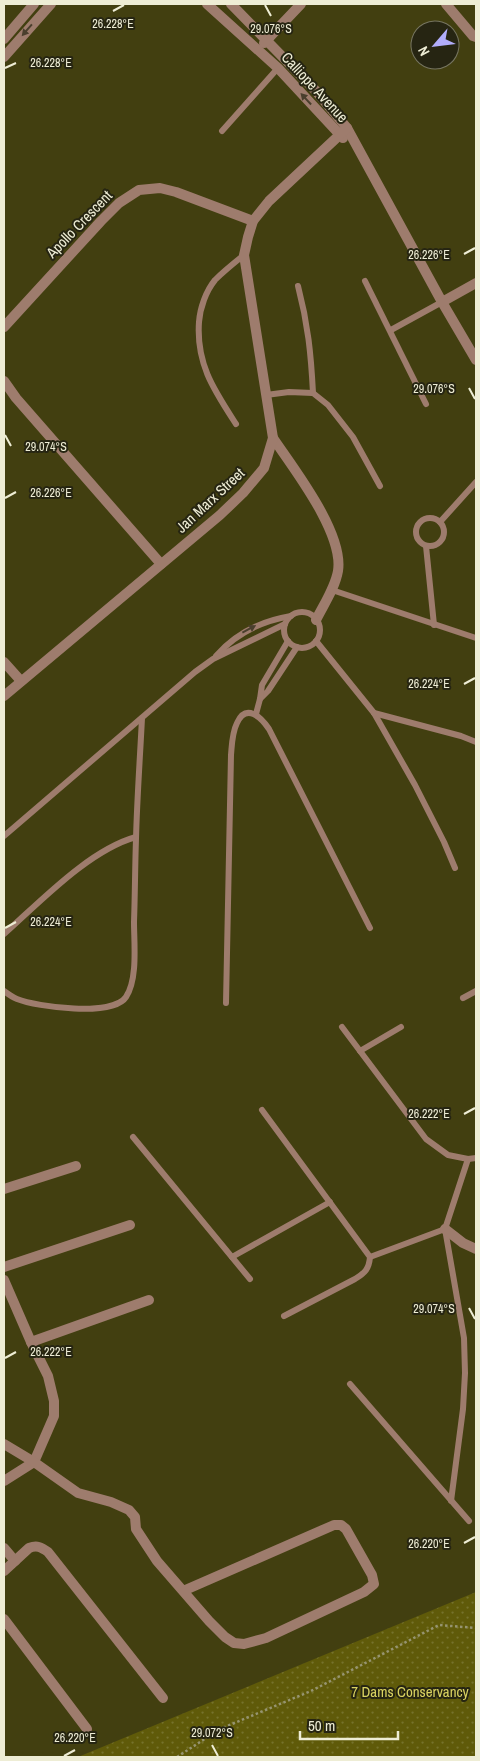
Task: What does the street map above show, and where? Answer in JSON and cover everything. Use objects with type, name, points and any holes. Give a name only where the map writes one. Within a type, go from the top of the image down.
[{"type":"street","points":[[4,39],[34,4]]},
{"type":"street","points":[[4,57],[51,4]]},
{"type":"street","name":"Calliope Avenue","points":[[207,4],[278,68],[343,131]]},
{"type":"street","name":"Calliope Avenue","points":[[231,4],[316,91],[343,131],[358,149],[476,360]]},
{"type":"street","points":[[258,50],[302,4]]},
{"type":"street","points":[[446,4],[471,34],[476,37]]},
{"type":"street","name":"Jan Marx Street","points":[[4,696],[243,493],[264,468],[273,438],[244,255],[248,237],[253,221],[269,201],[343,131]]},
{"type":"street","name":"Apollo Crescent","points":[[4,327],[101,221],[119,203],[139,190],[160,188],[168,190],[253,221]]},
{"type":"street","points":[[442,302],[476,283]]},
{"type":"street","points":[[4,382],[161,564]]},
{"type":"street","points":[[273,438],[311,494],[338,551],[338,570],[332,590],[316,620]]},
{"type":"street","points":[[4,662],[21,681]]},
{"type":"street","points":[[4,1189],[76,1166]]},
{"type":"street","points":[[4,1268],[130,1225]]},
{"type":"street","points":[[445,1230],[462,1243],[476,1249]]},
{"type":"street","points":[[4,1280],[48,1376],[54,1401],[54,1416],[34,1462],[4,1481]]},
{"type":"street","points":[[31,1342],[149,1300]]},
{"type":"street","points":[[4,1444],[34,1462],[78,1493],[111,1502],[129,1510],[135,1517],[136,1529],[157,1561],[183,1591],[226,1637],[234,1642],[244,1644],[266,1638],[364,1592],[374,1584],[372,1574],[346,1530],[341,1525],[334,1525],[183,1591]]},
{"type":"street","points":[[4,1570],[30,1548],[35,1546],[41,1547],[48,1552],[163,1698]]},
{"type":"street","points":[[4,1548],[14,1561]]},
{"type":"street","points":[[4,1619],[87,1729]]},
{"type":"lane","points":[[222,131],[278,68]]},
{"type":"lane","points":[[236,424],[208,376],[201,358],[198,338],[199,317],[207,294],[215,281],[244,255]]},
{"type":"lane","points":[[365,281],[391,330],[426,404]]},
{"type":"lane","points":[[298,286],[306,317],[310,344],[313,393]]},
{"type":"lane","points":[[391,330],[442,302]]},
{"type":"lane","points":[[266,395],[289,392],[313,393],[342,420],[354,437],[380,486]]},
{"type":"lane","points":[[440,522],[476,482]]},
{"type":"lane","points":[[427,518],[437,519],[444,530],[443,540],[435,546],[426,546],[416,536],[419,522],[427,518]]},
{"type":"lane","points":[[426,546],[434,625]]},
{"type":"lane","points":[[332,590],[476,638]]},
{"type":"lane","points":[[213,659],[226,645],[262,622],[297,613],[308,614],[316,620],[320,630],[316,640],[308,647],[297,647],[288,641],[285,636],[285,624]]},
{"type":"lane","points":[[4,836],[195,672],[213,659],[285,624],[292,615]]},
{"type":"lane","points":[[316,640],[374,713],[415,785],[455,868]]},
{"type":"lane","points":[[256,714],[262,685],[288,641]]},
{"type":"lane","points":[[260,699],[268,691],[297,647]]},
{"type":"lane","points":[[226,1002],[231,755],[233,734],[237,723],[243,715],[249,713],[256,714],[262,719],[278,744],[370,928]]},
{"type":"lane","points":[[374,713],[461,736],[476,742]]},
{"type":"lane","points":[[4,991],[16,999],[38,1004],[82,1008],[105,1008],[118,1004],[125,998],[131,986],[134,960],[136,837],[142,718]]},
{"type":"lane","points":[[4,934],[70,876],[94,858],[113,845],[136,837]]},
{"type":"lane","points":[[463,998],[476,992]]},
{"type":"lane","points":[[342,1027],[426,1139],[448,1154],[468,1159],[476,1158]]},
{"type":"lane","points":[[360,1051],[401,1027]]},
{"type":"lane","points":[[262,1110],[370,1257],[370,1265],[365,1272],[284,1316]]},
{"type":"lane","points":[[133,1137],[250,1279]]},
{"type":"lane","points":[[451,1501],[463,1409],[465,1356],[464,1338],[445,1230],[468,1159]]},
{"type":"lane","points":[[232,1256],[330,1202]]},
{"type":"lane","points":[[370,1257],[445,1230]]},
{"type":"lane","points":[[350,1384],[469,1521]]},
{"type":"path","points":[[177,1757],[220,1729],[310,1691],[438,1625],[476,1628]]},
{"type":"green space","name":"7 Dams Conservancy","points":[[476,1592],[476,1757],[78,1757]]}]
